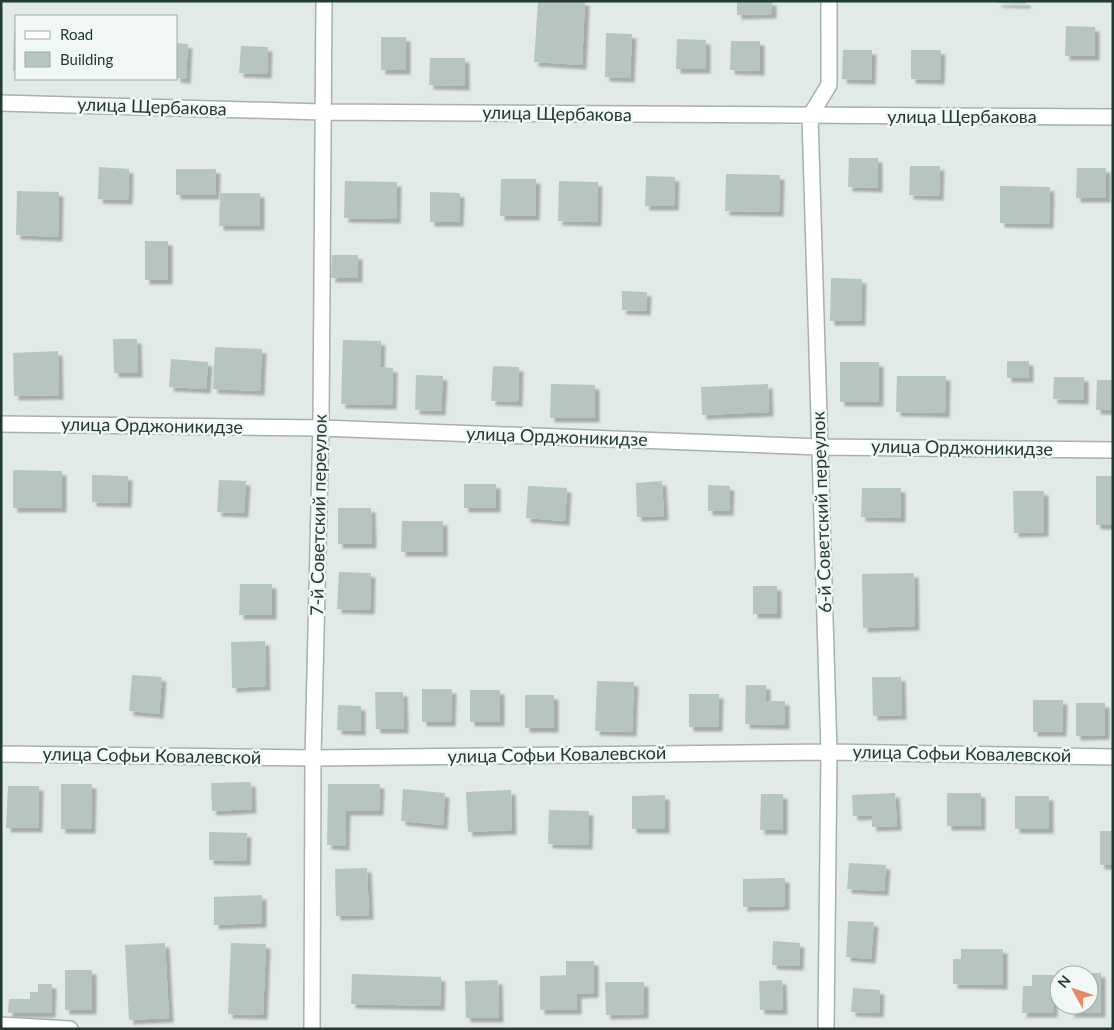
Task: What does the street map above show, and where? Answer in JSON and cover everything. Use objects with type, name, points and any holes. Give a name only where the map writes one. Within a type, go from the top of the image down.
[{"type":"street","name":"7-й Советский переулок","points":[[312,1029],[313,758],[321,428],[324,1]]},
{"type":"street","points":[[810,116],[829,85],[828,1]]},
{"type":"street","name":"улица Щербакова","points":[[1,103],[322,112],[1113,117]]},
{"type":"street","name":"6-й Советский переулок","points":[[810,116],[829,752],[826,1029]]},
{"type":"street","name":"улица Орджоникидзе","points":[[1,424],[321,428],[820,447],[1113,450]]},
{"type":"street","name":"улица Софьи Ковалевской","points":[[1,754],[313,758],[829,752],[1113,757]]},
{"type":"street","points":[[1,1025],[70,1029]]},
{"type":"building","points":[[538,1],[585,1],[582,65],[534,62]]},
{"type":"building","points":[[737,1],[772,1],[772,14],[737,15]]},
{"type":"building","points":[[997,1],[1026,1],[1026,4],[997,3]]},
{"type":"building","points":[[1066,26],[1095,27],[1095,56],[1065,56]]},
{"type":"building","points":[[14,32],[15,32],[15,71],[13,71]]},
{"type":"building","points":[[606,33],[632,34],[630,78],[605,77]]},
{"type":"building","points":[[381,37],[406,37],[406,70],[381,70]]},
{"type":"building","points":[[677,39],[706,40],[706,69],[676,69]]},
{"type":"building","points":[[731,41],[760,41],[760,71],[730,70]]},
{"type":"building","points":[[178,43],[188,44],[186,79],[178,78]]},
{"type":"building","points":[[241,46],[268,47],[267,74],[239,73]]},
{"type":"building","points":[[843,50],[872,50],[871,80],[842,79]]},
{"type":"building","points":[[911,50],[941,50],[940,80],[911,79]]},
{"type":"building","points":[[430,58],[465,58],[465,86],[429,85]]},
{"type":"building","points":[[849,158],[878,158],[878,188],[848,187]]},
{"type":"building","points":[[910,166],[940,166],[939,196],[909,195]]},
{"type":"building","points":[[99,167],[129,169],[128,200],[98,199]]},
{"type":"building","points":[[1077,168],[1106,168],[1106,198],[1076,198]]},
{"type":"building","points":[[176,169],[216,169],[215,195],[176,195]]},
{"type":"building","points":[[726,174],[780,175],[779,212],[725,211]]},
{"type":"building","points":[[646,176],[675,177],[674,206],[645,206]]},
{"type":"building","points":[[501,179],[536,179],[535,216],[500,216]]},
{"type":"building","points":[[345,181],[397,182],[396,219],[344,218]]},
{"type":"building","points":[[559,181],[598,182],[597,222],[558,221]]},
{"type":"building","points":[[1000,186],[1050,187],[1049,224],[1000,223]]},
{"type":"building","points":[[17,191],[59,192],[58,237],[16,235]]},
{"type":"building","points":[[430,192],[460,193],[459,222],[430,222]]},
{"type":"building","points":[[220,193],[260,193],[260,226],[219,226]]},
{"type":"building","points":[[145,241],[168,241],[168,280],[145,280]]},
{"type":"building","points":[[332,255],[358,255],[358,278],[331,278]]},
{"type":"building","points":[[831,278],[862,279],[861,321],[830,321]]},
{"type":"building","points":[[622,291],[647,292],[646,311],[622,310]]},
{"type":"building","points":[[113,339],[137,339],[138,373],[114,373]]},
{"type":"building","points":[[343,340],[381,341],[380,367],[393,368],[392,405],[341,404]]},
{"type":"building","points":[[215,347],[262,349],[260,391],[213,389]]},
{"type":"building","points":[[58,351],[59,395],[14,396],[13,353]]},
{"type":"building","points":[[171,359],[208,362],[206,389],[169,387]]},
{"type":"building","points":[[1007,361],[1029,361],[1029,378],[1007,378]]},
{"type":"building","points":[[840,362],[879,362],[879,402],[840,402]]},
{"type":"building","points":[[493,366],[519,367],[518,402],[491,401]]},
{"type":"building","points":[[416,375],[443,376],[441,411],[415,410]]},
{"type":"building","points":[[897,376],[946,376],[945,413],[896,412]]},
{"type":"building","points":[[1054,377],[1084,377],[1084,400],[1053,399]]},
{"type":"building","points":[[1097,380],[1113,380],[1113,410],[1096,410]]},
{"type":"building","points":[[551,384],[595,385],[595,418],[550,418]]},
{"type":"building","points":[[768,384],[769,412],[702,415],[701,387]]},
{"type":"building","points":[[13,470],[62,471],[62,508],[13,508]]},
{"type":"building","points":[[92,475],[128,476],[127,503],[92,502]]},
{"type":"building","points":[[1096,476],[1113,476],[1113,525],[1096,525]]},
{"type":"building","points":[[219,480],[246,481],[244,513],[217,512]]},
{"type":"building","points":[[662,481],[664,516],[637,517],[636,483]]},
{"type":"building","points":[[464,484],[496,484],[496,508],[464,508]]},
{"type":"building","points":[[708,485],[730,486],[729,511],[708,511]]},
{"type":"building","points":[[528,486],[567,488],[565,521],[526,518]]},
{"type":"building","points":[[862,488],[901,488],[901,518],[861,517]]},
{"type":"building","points":[[1013,491],[1044,491],[1044,532],[1014,533]]},
{"type":"building","points":[[338,508],[371,508],[372,544],[338,544]]},
{"type":"building","points":[[402,521],[443,521],[443,552],[401,552]]},
{"type":"building","points":[[339,572],[371,573],[370,610],[337,609]]},
{"type":"building","points":[[914,573],[915,626],[863,628],[862,574]]},
{"type":"building","points":[[240,584],[272,584],[272,615],[239,615]]},
{"type":"building","points":[[753,586],[777,586],[777,614],[753,614]]},
{"type":"building","points":[[265,641],[266,686],[232,688],[231,642]]},
{"type":"building","points":[[132,675],[162,677],[159,714],[129,711]]},
{"type":"building","points":[[872,677],[901,677],[902,715],[873,716]]},
{"type":"building","points":[[597,681],[634,682],[632,732],[595,731]]},
{"type":"building","points":[[746,685],[766,685],[766,701],[785,701],[785,725],[745,724]]},
{"type":"building","points":[[422,689],[452,689],[451,722],[422,722]]},
{"type":"building","points":[[470,690],[500,690],[500,722],[470,722]]},
{"type":"building","points":[[375,692],[403,692],[404,729],[376,729]]},
{"type":"building","points":[[689,694],[719,694],[718,727],[689,727]]},
{"type":"building","points":[[525,695],[554,695],[554,728],[525,728]]},
{"type":"building","points":[[1033,700],[1063,700],[1062,732],[1033,732]]},
{"type":"building","points":[[1076,703],[1105,703],[1105,735],[1076,736]]},
{"type":"building","points":[[338,705],[361,706],[361,731],[337,730]]},
{"type":"building","points":[[251,782],[252,809],[212,811],[211,783]]},
{"type":"building","points":[[61,784],[92,784],[91,829],[61,829]]},
{"type":"building","points":[[328,784],[380,784],[379,811],[346,811],[345,846],[327,845]]},
{"type":"building","points":[[8,786],[39,786],[38,828],[6,828]]},
{"type":"building","points":[[403,789],[445,793],[443,825],[401,821]]},
{"type":"building","points":[[511,790],[512,830],[468,832],[466,792]]},
{"type":"building","points":[[895,793],[897,826],[872,827],[872,815],[853,816],[852,795]]},
{"type":"building","points":[[947,793],[981,793],[981,826],[947,826]]},
{"type":"building","points":[[761,794],[783,794],[783,830],[760,830]]},
{"type":"building","points":[[665,795],[665,829],[632,829],[632,796]]},
{"type":"building","points":[[1015,796],[1049,796],[1049,829],[1015,829]]},
{"type":"building","points":[[549,810],[589,811],[588,845],[548,844]]},
{"type":"building","points":[[1100,831],[1113,831],[1113,865],[1100,865]]},
{"type":"building","points":[[209,832],[247,833],[246,861],[209,860]]},
{"type":"building","points":[[849,863],[886,865],[884,891],[847,889]]},
{"type":"building","points":[[367,868],[369,915],[336,916],[335,869]]},
{"type":"building","points":[[785,878],[785,906],[743,907],[743,879]]},
{"type":"building","points":[[262,895],[262,923],[214,925],[214,897]]},
{"type":"building","points":[[848,921],[874,922],[871,959],[846,957]]},
{"type":"building","points":[[773,941],[800,943],[799,966],[772,965]]},
{"type":"building","points":[[165,943],[169,1018],[129,1020],[125,945]]},
{"type":"building","points":[[231,943],[266,944],[263,1015],[228,1014]]},
{"type":"building","points":[[961,949],[1003,949],[1003,985],[953,984],[953,959],[961,959]]},
{"type":"building","points":[[566,961],[594,961],[594,993],[577,994],[577,1010],[540,1010],[540,976],[566,975]]},
{"type":"building","points":[[65,970],[92,970],[92,1010],[65,1010]]},
{"type":"building","points":[[1099,973],[1101,973],[1101,1013],[1099,1013]]},
{"type":"building","points":[[352,974],[441,977],[440,1006],[351,1004]]},
{"type":"building","points":[[1032,975],[1049,975],[1049,1013],[1022,1013],[1023,986],[1032,986]]},
{"type":"building","points":[[498,980],[499,1018],[466,1018],[465,981]]},
{"type":"building","points":[[782,980],[783,1010],[760,1010],[759,981]]},
{"type":"building","points":[[605,982],[644,982],[644,1014],[606,1015]]},
{"type":"building","points":[[38,984],[52,984],[51,1013],[8,1013],[9,999],[30,999],[30,992],[38,992]]},
{"type":"building","points":[[853,988],[880,990],[879,1013],[851,1012]]}]
